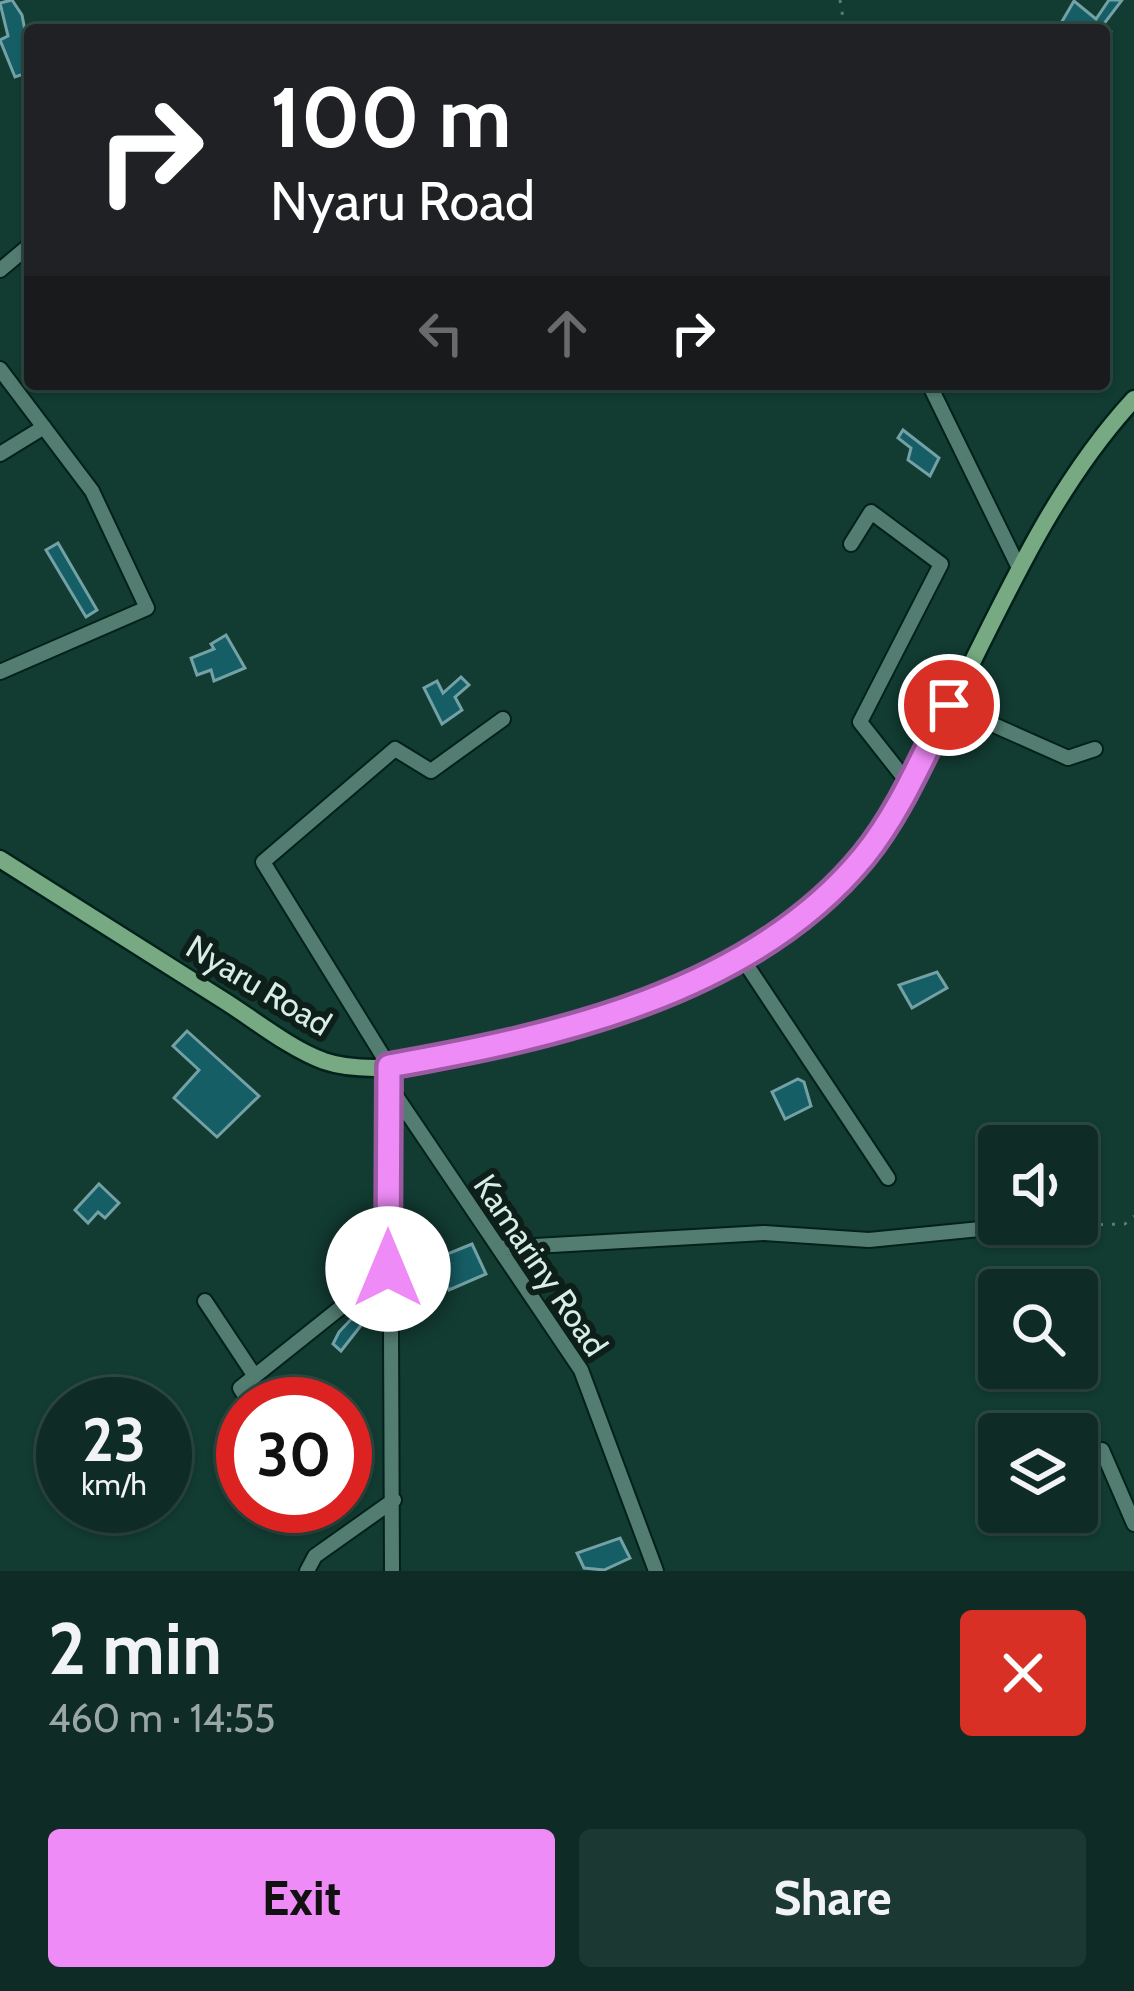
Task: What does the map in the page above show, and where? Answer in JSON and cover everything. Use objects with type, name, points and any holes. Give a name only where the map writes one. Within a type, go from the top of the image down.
[{"type":"main road","name":"Nyaru Road","points":[[0,859],[325,1061],[389,1066],[486,1050],[628,1007],[740,955],[825,898],[865,854],[908,783],[1020,570],[1099,437],[1134,399]]},
{"type":"street","points":[[0,269],[24,249]]},
{"type":"street","points":[[0,369],[92,491],[147,608],[0,672]]},
{"type":"street","points":[[931,390],[1020,570]]},
{"type":"street","points":[[0,454],[44,427]]},
{"type":"street","points":[[850,544],[871,512],[941,563],[860,722],[908,783]]},
{"type":"street","points":[[949,705],[1068,758],[1094,749]]},
{"type":"street","points":[[392,1571],[389,1066],[263,862],[395,749],[431,771],[502,719]]},
{"type":"street","points":[[740,955],[888,1178]]},
{"type":"street","name":"Kamariny Road","points":[[390,1088],[581,1370],[656,1571]]},
{"type":"street","points":[[499,1248],[764,1233],[868,1240],[978,1229]]},
{"type":"street","points":[[205,1301],[254,1375],[388,1269]]},
{"type":"street","points":[[1102,1450],[1134,1524]]},
{"type":"street","points":[[307,1571],[315,1556],[394,1500]]},
{"type":"path","points":[[1098,1225],[1125,1224],[1134,1216]]},
{"type":"building","points":[[12,0],[22,15],[24,74],[15,77],[0,40],[8,36],[0,3]]},
{"type":"building","points":[[1109,0],[1122,0],[1104,24],[1061,24],[1074,1],[1096,19]]},
{"type":"building","points":[[903,430],[939,458],[930,476],[908,460],[911,448],[898,438]]},
{"type":"building","points":[[58,543],[97,610],[86,617],[46,550]]},
{"type":"building","points":[[226,635],[245,668],[214,681],[211,670],[197,675],[191,658],[214,649],[211,644]]},
{"type":"building","points":[[461,677],[469,685],[455,697],[462,710],[442,724],[424,688],[437,681],[443,693]]},
{"type":"building","points":[[937,972],[947,988],[912,1008],[899,985]]},
{"type":"building","points":[[187,1031],[259,1096],[217,1137],[174,1098],[199,1070],[173,1046]]},
{"type":"building","points":[[798,1079],[804,1082],[811,1106],[785,1119],[772,1092]]},
{"type":"building","points":[[99,1184],[119,1203],[105,1218],[98,1212],[88,1223],[75,1210]]},
{"type":"building","points":[[472,1244],[486,1274],[449,1290],[435,1259]]},
{"type":"building","points":[[374,1295],[380,1301],[341,1351],[333,1344],[339,1332]]},
{"type":"building","points":[[620,1538],[630,1558],[604,1570],[584,1568],[577,1553]]},
{"type":"route","points":[[388,1269],[389,1066],[486,1050],[628,1007],[716,969],[782,931],[825,898],[865,854],[894,810],[949,705]]}]
